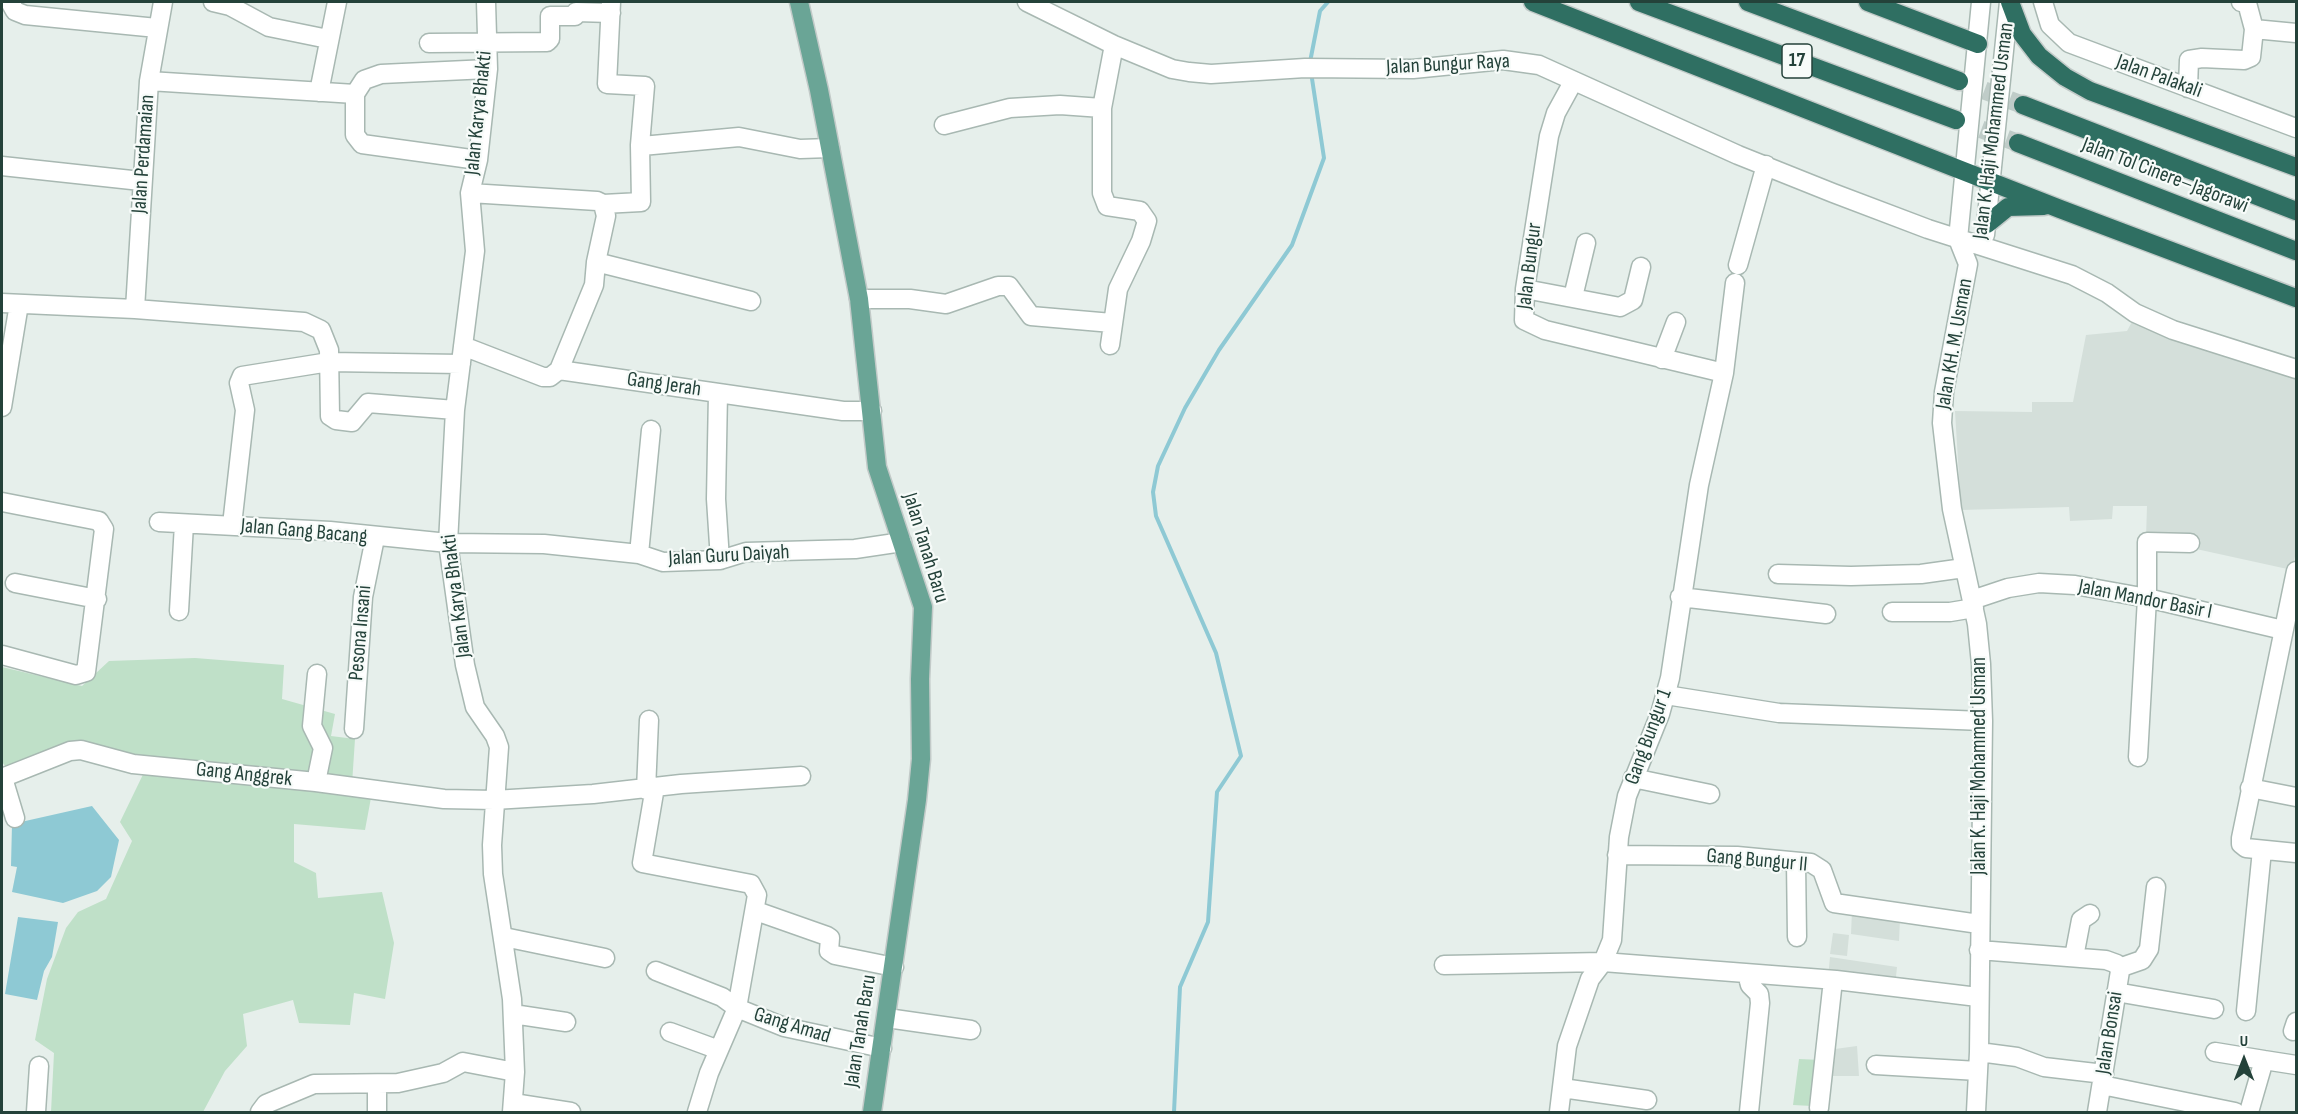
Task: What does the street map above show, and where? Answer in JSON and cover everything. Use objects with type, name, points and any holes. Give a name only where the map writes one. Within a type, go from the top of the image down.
[{"type":"highway","points":[[1533,2],[2060,209],[2296,297]]},
{"type":"highway","name":"17","points":[[1639,2],[1956,120]]},
{"type":"highway","name":"17","points":[[1748,2],[1959,81]]},
{"type":"highway","points":[[1868,2],[1978,44]]},
{"type":"highway","points":[[2009,2],[2022,34],[2039,56],[2065,77],[2090,91],[2296,167]]},
{"type":"highway","name":"Jalan Tol Cinere–Jagorawi","points":[[2023,105],[2296,211]]},
{"type":"highway","name":"Jalan Tol Cinere–Jagorawi","points":[[2018,143],[2296,251]]},
{"type":"highway","points":[[1987,224],[2008,207],[2033,205],[2060,209]]},
{"type":"main road","name":"Jalan Tanah Baru","points":[[799,2],[830,148],[870,298],[872,411],[877,466],[892,519],[919,590],[924,620],[920,679],[921,759],[894,967],[893,1019],[882,1048],[872,1113]]},
{"type":"street","points":[[10,2],[15,11],[25,15],[157,28]]},
{"type":"street","name":"Jalan Perdamaian","points":[[135,309],[149,81],[163,2]]},
{"type":"street","points":[[213,2],[230,6],[269,27],[328,39]]},
{"type":"street","points":[[319,92],[337,2]]},
{"type":"street","name":"Jalan Karya Bhakti","points":[[486,2],[488,69],[478,160],[470,193],[475,251],[455,410],[448,543],[465,665],[475,707],[495,736],[499,747],[494,800],[493,874],[504,937],[513,1014],[515,1072],[513,1108]]},
{"type":"street","name":"Jalan Bungur Raya","points":[[1027,2],[1114,45],[1172,69],[1211,75],[1313,68],[1439,68],[1503,60],[1539,65],[1573,82],[1843,197],[1958,239],[2072,275],[2107,293],[2135,313],[2173,330],[2296,369]]},
{"type":"street","name":"Jalan K. Haji Mohammed Usman","points":[[1978,44],[1982,2]]},
{"type":"street","name":"Jalan K. Haji Mohammed Usman","points":[[1958,239],[1968,264],[1983,246],[1987,224],[2009,2]]},
{"type":"street","name":"Jalan Palakali","points":[[2043,2],[2050,25],[2069,43],[2296,128]]},
{"type":"street","points":[[2188,88],[2188,60],[2248,59],[2251,57],[2254,29],[2247,3],[2241,2]]},
{"type":"street","points":[[429,43],[547,42],[550,39],[550,16],[575,16],[576,12],[611,7],[607,84],[645,86],[641,202],[603,204],[597,201],[470,193]]},
{"type":"street","points":[[2254,29],[2296,33]]},
{"type":"street","points":[[1958,239],[1978,44]]},
{"type":"street","points":[[1110,345],[1118,289],[1142,241],[1147,221],[1140,211],[1104,203],[1102,193],[1102,108],[1114,45]]},
{"type":"street","points":[[478,160],[362,144],[355,135],[355,94],[364,80],[381,74],[488,69]]},
{"type":"street","points":[[149,81],[355,94]]},
{"type":"street","name":"Jalan Bungur","points":[[1573,82],[1556,113],[1549,136],[1523,315],[1531,325],[1725,373]]},
{"type":"street","points":[[944,125],[1010,108],[1060,105],[1102,108]]},
{"type":"street","points":[[642,146],[739,137],[800,149],[830,148]]},
{"type":"street","name":"Gang Bungur 1","points":[[1559,1113],[1567,1046],[1590,979],[1603,962],[1612,940],[1617,855],[1622,820],[1634,778],[1666,695],[1699,485],[1725,373],[1736,274],[1766,165]]},
{"type":"street","points":[[2,166],[141,182]]},
{"type":"street","points":[[559,370],[594,285],[596,262],[606,216],[603,204]]},
{"type":"street","points":[[1573,297],[1586,243]]},
{"type":"street","points":[[596,262],[751,301]]},
{"type":"street","name":"Jalan KH. M. Usman","points":[[1942,423],[1944,392],[1968,264]]},
{"type":"street","points":[[1525,289],[1620,307],[1633,300],[1641,267]]},
{"type":"street","points":[[870,298],[946,304],[998,286],[1009,286],[1031,316],[1112,323]]},
{"type":"street","points":[[2,407],[10,303],[135,309],[304,322],[321,330],[329,350],[330,416],[336,420],[352,422],[368,403],[455,410]]},
{"type":"street","points":[[1662,359],[1676,322]]},
{"type":"street","name":"Gang Jerah","points":[[463,345],[537,376],[550,377],[559,370],[843,411],[872,411]]},
{"type":"street","points":[[232,525],[245,410],[239,383],[242,376],[329,362],[461,364]]},
{"type":"street","points":[[718,393],[716,499],[720,560]]},
{"type":"street","name":"Jalan K. Haji Mohammed Usman","points":[[1942,423],[1952,509],[1973,604],[1981,664],[1983,721],[1978,950],[1979,1062],[1976,1113]]},
{"type":"street","points":[[639,554],[651,430]]},
{"type":"street","points":[[2,502],[102,523],[104,529],[86,672],[76,675],[2,655]]},
{"type":"street","name":"Jalan Gang Bacang","points":[[159,522],[330,531],[375,538],[448,543]]},
{"type":"street","points":[[178,611],[184,524]]},
{"type":"street","name":"Pesona Insani","points":[[354,729],[363,597],[375,538]]},
{"type":"street","name":"Jalan Guru Daiyah","points":[[448,543],[544,544],[639,554],[663,562],[720,560],[746,552],[816,552],[902,542]]},
{"type":"street","points":[[2138,757],[2147,598],[2147,542],[2190,543]]},
{"type":"street","points":[[1778,573],[1851,576],[1921,574],[1964,568]]},
{"type":"street","points":[[2296,572],[2287,644],[2250,788],[2241,844],[2246,848],[2296,853]]},
{"type":"street","points":[[15,583],[97,599]]},
{"type":"street","name":"Jalan Mandor Basir I","points":[[1892,612],[1950,612],[2008,588],[2039,583],[2097,588],[2147,598],[2287,644]]},
{"type":"street","points":[[1680,597],[1826,614]]},
{"type":"street","points":[[316,782],[323,748],[312,726],[317,674]]},
{"type":"street","points":[[1666,695],[1779,713],[1983,721]]},
{"type":"street","points":[[649,720],[651,789],[642,863],[751,884],[758,896],[748,939],[737,1008],[718,1050],[697,1113]]},
{"type":"street","name":"Gang Anggrek","points":[[2,778],[70,751],[81,750],[133,764],[316,782],[444,799],[494,800],[801,777]]},
{"type":"street","points":[[2,778],[15,818]]},
{"type":"street","points":[[1634,778],[1710,794]]},
{"type":"street","points":[[2250,788],[2296,797]]},
{"type":"street","points":[[2246,1011],[2262,850]]},
{"type":"street","name":"Gang Bungur II","points":[[1617,855],[1737,856],[1811,863],[1822,870],[1834,903],[1979,924]]},
{"type":"street","points":[[1796,862],[1797,937]]},
{"type":"street","points":[[1978,950],[2074,957],[2113,964],[2142,960],[2149,949],[2156,887]]},
{"type":"street","points":[[756,911],[827,936],[830,939],[829,951],[835,955],[894,967]]},
{"type":"street","points":[[2074,957],[2081,920],[2090,914]]},
{"type":"street","points":[[504,937],[605,958]]},
{"type":"street","points":[[1444,965],[1603,962],[1683,966],[1978,997]]},
{"type":"street","name":"Jalan Bonsai","points":[[2097,1113],[2116,992],[2113,964]]},
{"type":"street","name":"Gang Amad","points":[[656,971],[722,996],[737,1008],[801,1032],[882,1048]]},
{"type":"street","points":[[1748,974],[1750,985],[1759,994],[1760,1003],[1749,1113]]},
{"type":"street","points":[[1819,1108],[1833,980]]},
{"type":"street","points":[[2116,992],[2214,1009]]},
{"type":"street","points":[[513,1014],[566,1022]]},
{"type":"street","points":[[893,1019],[971,1030]]},
{"type":"street","points":[[670,1032],[718,1050]]},
{"type":"street","points":[[2215,1052],[2296,1065]]},
{"type":"street","points":[[1876,1065],[1979,1062],[2017,1057],[2044,1067],[2235,1113]]},
{"type":"street","points":[[2249,1113],[2264,1060]]},
{"type":"street","points":[[260,1113],[266,1104],[314,1084],[377,1085],[443,1072],[463,1062],[515,1072]]},
{"type":"street","points":[[36,1113],[39,1066]]},
{"type":"street","points":[[377,1085],[377,1113]]},
{"type":"street","points":[[1562,1088],[1647,1100]]},
{"type":"street","points":[[513,1108],[565,1112]]},
{"type":"shaded area","points":[[2134,318],[2296,368],[2296,552],[2292,570],[2146,538],[2147,506],[2113,506],[2112,519],[2070,521],[2069,507],[1961,510],[1955,411],[2032,412],[2032,402],[2073,402],[2086,335],[2127,331]]},
{"type":"shaded area","points":[[1852,911],[1900,919],[1899,941],[1851,934]]},
{"type":"shaded area","points":[[1833,933],[1849,935],[1847,956],[1830,954]]},
{"type":"shaded area","points":[[1830,957],[1897,967],[1895,986],[1828,978]]},
{"type":"shaded area","points":[[1857,1046],[1859,1076],[1827,1076],[1829,1057],[1835,1056],[1835,1049]]},
{"type":"green space","points":[[195,658],[284,665],[282,699],[335,714],[331,736],[355,739],[352,784],[373,787],[365,830],[294,824],[294,862],[316,873],[318,898],[382,892],[394,943],[385,999],[354,993],[350,1025],[299,1023],[293,1000],[243,1014],[247,1046],[225,1071],[203,1112],[51,1112],[54,1053],[35,1040],[47,979],[66,928],[78,912],[106,899],[132,841],[120,822],[151,758],[109,749],[6,767],[2,762],[2,667],[82,686],[109,661]]},
{"type":"green space","points":[[1799,1059],[1821,1060],[1812,1106],[1793,1105]]},
{"type":"water","points":[[92,806],[119,840],[111,877],[97,891],[63,903],[12,892],[17,867],[11,866],[12,824]]},
{"type":"water","points":[[18,917],[58,922],[52,957],[44,971],[37,1000],[5,994]]},
{"type":"waterway","points":[[1310,62],[1320,11],[1328,2]]},
{"type":"waterway","points":[[1174,1112],[1180,987],[1208,922],[1217,792],[1241,756],[1216,653],[1156,516],[1153,492],[1158,466],[1185,408],[1219,350],[1292,245],[1324,158],[1311,72]]},
{"type":"tunnel","points":[[1959,81],[2023,105]]},
{"type":"tunnel","points":[[1956,120],[2018,143]]}]
